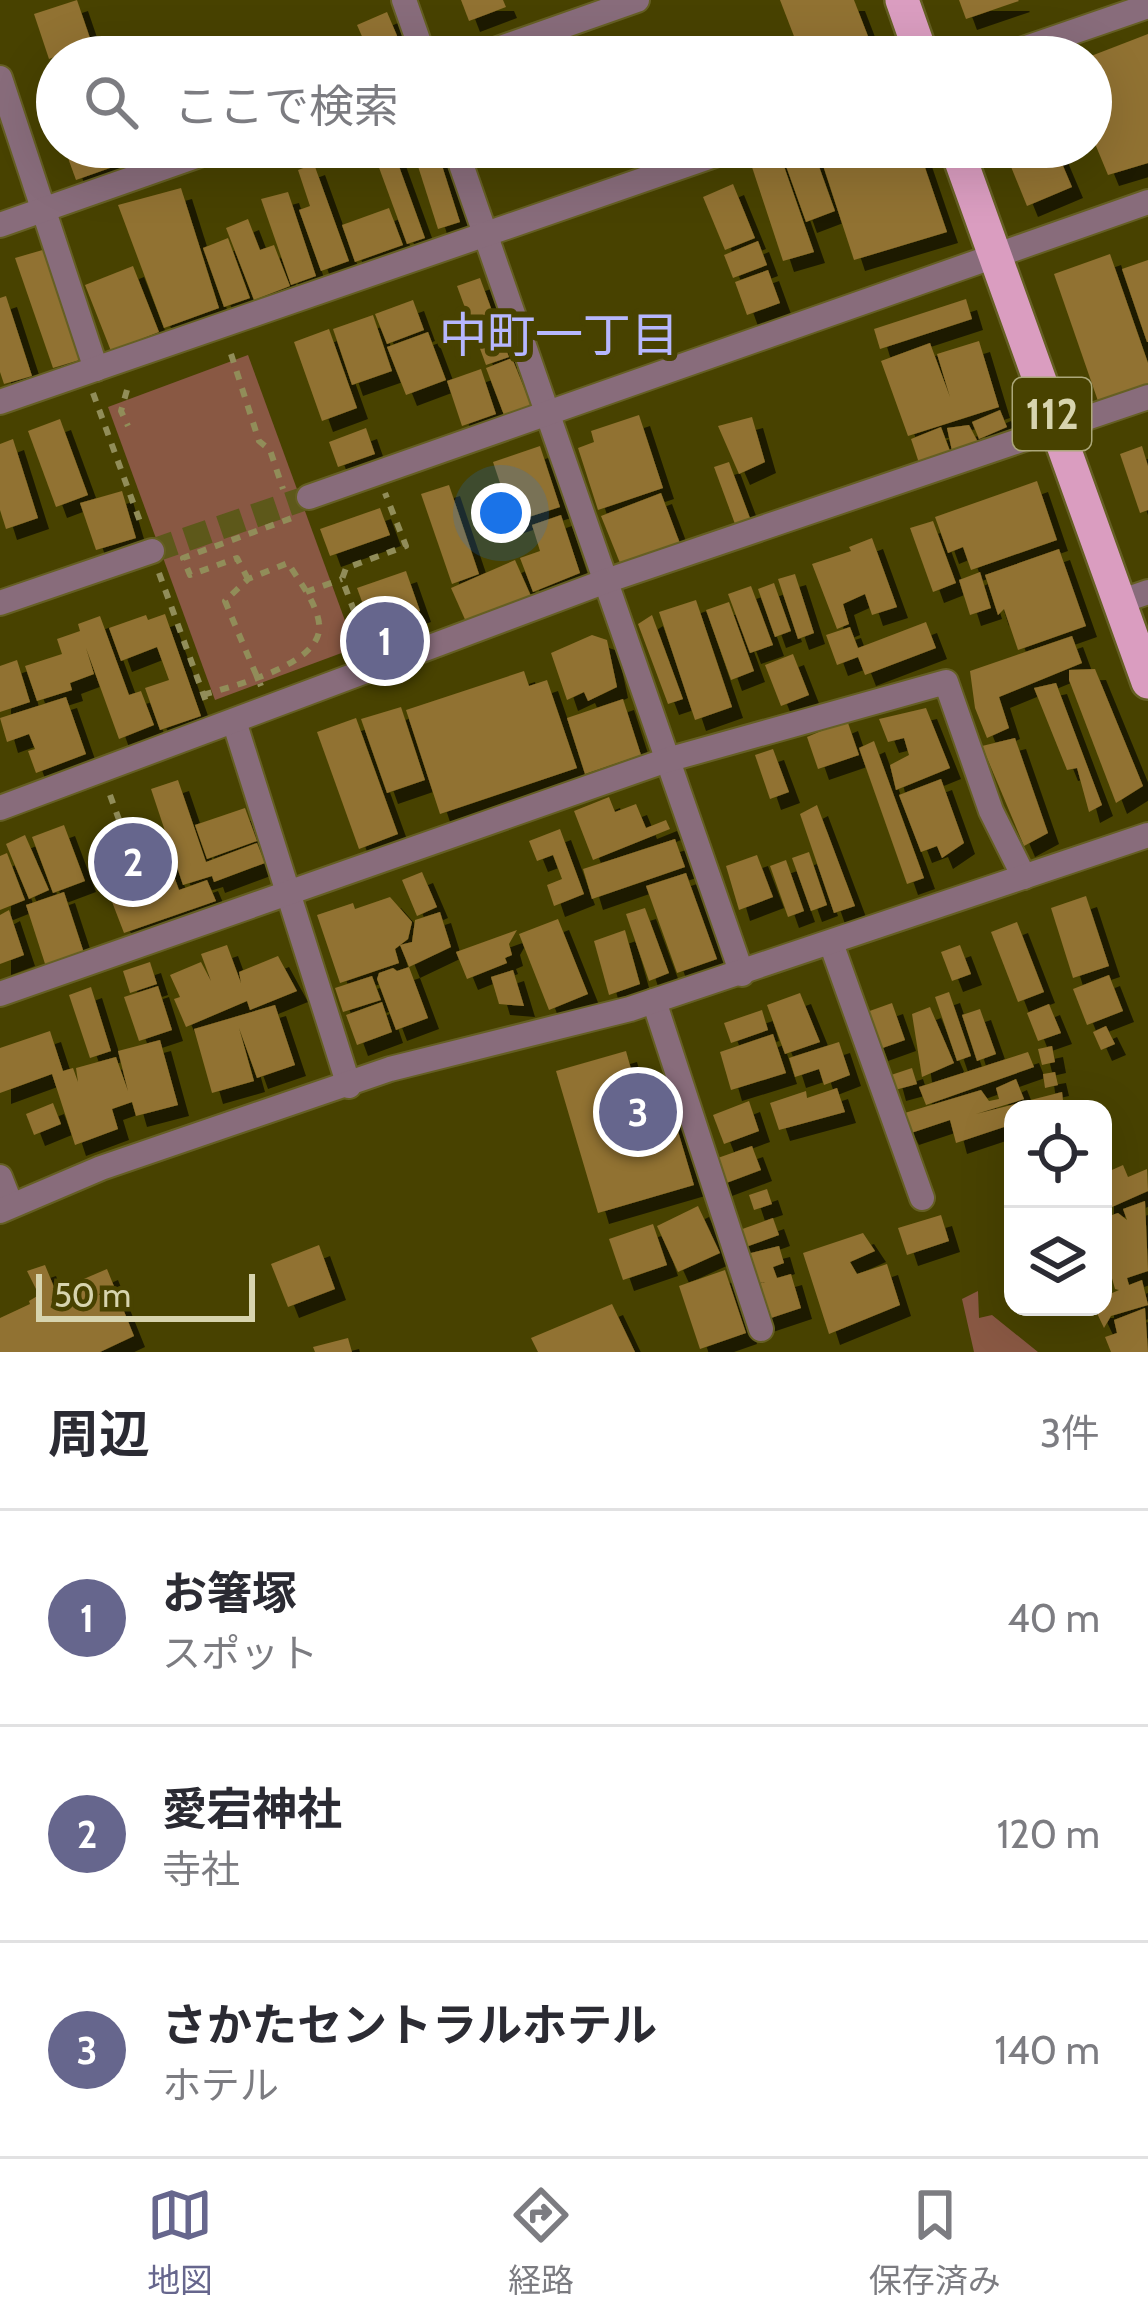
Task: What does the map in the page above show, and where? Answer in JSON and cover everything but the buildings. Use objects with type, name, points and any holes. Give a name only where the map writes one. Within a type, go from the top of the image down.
[{"type":"highway","points":[[902,0],[915,36]]},
{"type":"highway","name":"112","points":[[964,168],[1057,428],[1134,597],[1148,682]]},
{"type":"street","points":[[404,0],[417,36]]},
{"type":"street","points":[[535,36],[637,0]]},
{"type":"street","points":[[1062,36],[1148,7]]},
{"type":"street","points":[[0,78],[96,369]]},
{"type":"street","points":[[0,225],[163,168]]},
{"type":"street","points":[[462,168],[742,974]]},
{"type":"street","points":[[0,402],[677,168]]},
{"type":"street","points":[[309,497],[1148,202]]},
{"type":"street","points":[[0,808],[605,581],[1148,397]]},
{"type":"street","points":[[0,603],[152,551]]},
{"type":"street","points":[[0,994],[668,760],[946,682],[991,811],[1024,877]]},
{"type":"street","points":[[234,721],[349,1086]]},
{"type":"street","points":[[0,1177],[5,1208],[101,1168],[390,1070],[742,974],[1148,835]]},
{"type":"street","points":[[831,944],[922,1198]]},
{"type":"street","points":[[654,1001],[761,1329]]},
{"type":"path","points":[[231,354],[259,441],[270,450],[292,518],[182,558],[190,575],[237,557],[248,579]]},
{"type":"path","points":[[127,390],[122,411],[128,426]]},
{"type":"path","points":[[374,661],[342,578],[346,568],[406,546],[377,473]]},
{"type":"path","points":[[203,694],[258,678],[297,659],[316,642],[320,625],[288,563],[248,579],[225,602],[258,678],[264,692]]},
{"type":"path","points":[[306,592],[342,578]]},
{"type":"path","points":[[110,795],[129,847]]},
{"type":"shaded area","points":[[248,355],[355,648],[215,700],[108,407]]},
{"type":"shaded area","points":[[978,1291],[979,1318],[992,1315],[1038,1352],[974,1352],[962,1299]]},
{"type":"tunnel","points":[[152,551],[309,497]]},
{"type":"place","name":"お箸塚","points":[[385,641]]},
{"type":"place","name":"愛宕神社","points":[[133,862]]},
{"type":"place","name":"さかたセントラルホテル","points":[[638,1112]]},
{"type":"district","name":"中町一丁目","points":[[559,335]]}]
